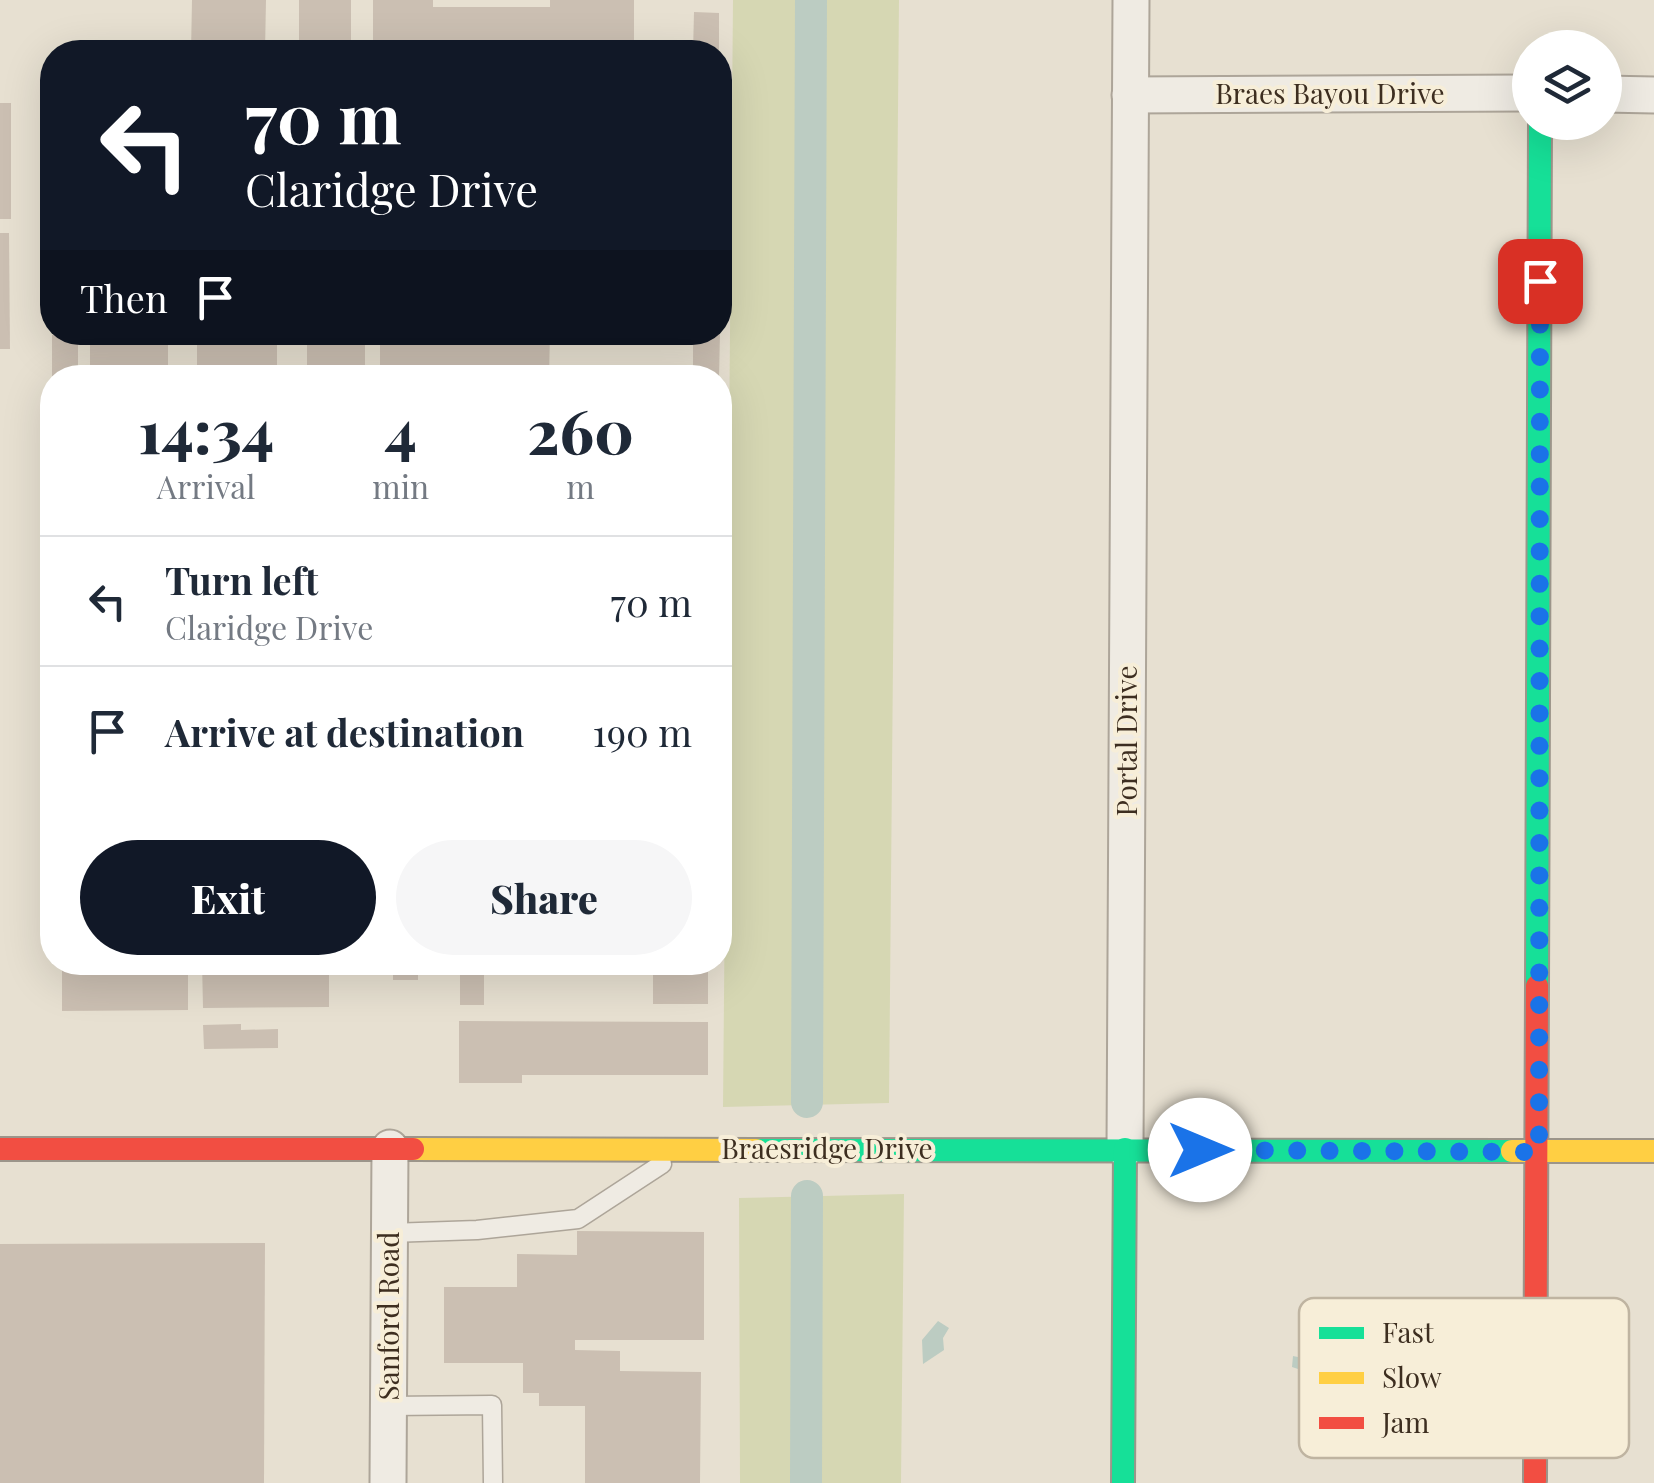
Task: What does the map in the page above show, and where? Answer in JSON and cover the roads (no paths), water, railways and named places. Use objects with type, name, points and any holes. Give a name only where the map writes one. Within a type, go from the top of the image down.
[{"type":"street","name":"Portal Drive","points":[[1123,1483],[1131,0]]},
{"type":"street","name":"Braes Bayou Drive","points":[[1130,96],[1512,93]]},
{"type":"street","points":[[1622,94],[1654,95]]},
{"type":"street","points":[[1539,1298],[1540,140]]},
{"type":"street","name":"Sanford Road","points":[[388,1483],[390,1148]]},
{"type":"street","name":"Braesridge Drive","points":[[0,1149],[1654,1151]]},
{"type":"lane","points":[[390,1233],[478,1230],[578,1220],[689,1149]]},
{"type":"lane","points":[[389,1406],[492,1405],[493,1483]]},
{"type":"waterway","points":[[807,1102],[811,0]]},
{"type":"waterway","points":[[806,1483],[807,1196]]}]
